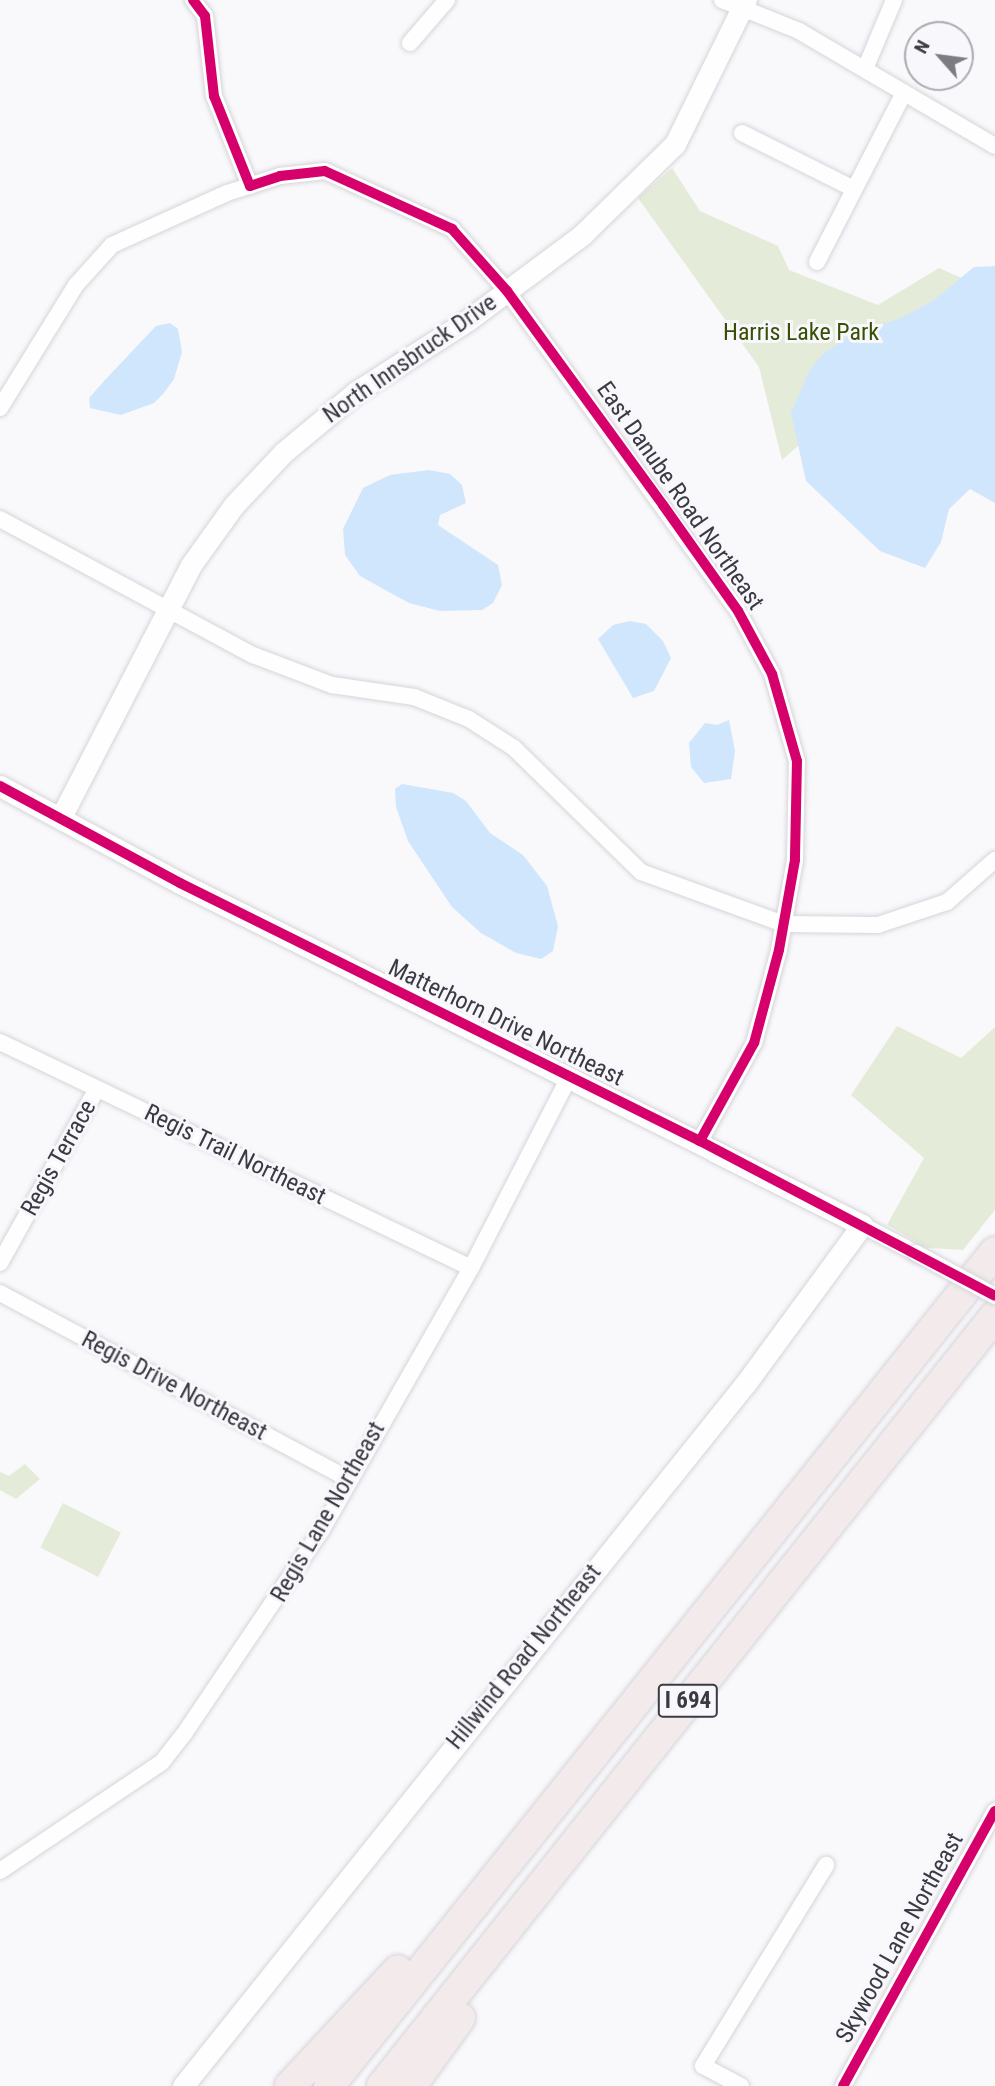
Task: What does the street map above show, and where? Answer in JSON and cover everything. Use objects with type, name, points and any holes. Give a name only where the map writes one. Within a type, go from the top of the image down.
[{"type":"highway","name":"I 694","points":[[329,2086],[995,1252]]},
{"type":"highway","name":"I 694","points":[[382,2086],[995,1316]]},
{"type":"highway","points":[[411,2086],[797,1565]]},
{"type":"highway","points":[[290,2086],[409,1958],[467,1911]]},
{"type":"street","points":[[193,0],[205,16],[214,96],[250,186]]},
{"type":"street","points":[[410,43],[447,0]]},
{"type":"street","points":[[722,0],[744,4],[799,31],[995,146]]},
{"type":"street","points":[[865,69],[894,0]]},
{"type":"street","name":"North Innsbruck Drive","points":[[61,817],[191,565],[227,515],[284,452],[356,392],[507,291],[582,235],[675,144],[744,4]]},
{"type":"street","points":[[817,262],[904,93]]},
{"type":"street","points":[[742,133],[854,189]]},
{"type":"street","name":"East Danube Road Northeast","points":[[0,408],[76,285],[112,245],[250,186],[280,176],[325,171],[452,229],[507,291],[738,611],[772,674],[797,761],[795,860],[784,924],[754,1043],[700,1141]]},
{"type":"street","points":[[0,519],[253,655],[332,685],[414,697],[469,719],[514,747],[641,872],[784,924],[878,925],[947,902],[995,860]]},
{"type":"street","name":"Matterhorn Drive Northeast","points":[[0,786],[180,883],[568,1079],[700,1141],[995,1296]]},
{"type":"street","name":"Regis Trail Northeast","points":[[0,1042],[471,1268]]},
{"type":"street","name":"Regis Lane Northeast","points":[[0,1871],[162,1762],[279,1598],[471,1268],[568,1079]]},
{"type":"street","name":"Regis Terrace","points":[[0,1263],[97,1089]]},
{"type":"street","name":"Hillwind Road Northeast","points":[[183,2086],[745,1384],[862,1225]]},
{"type":"street","name":"Regis Drive Northeast","points":[[0,1293],[348,1479]]},
{"type":"street","name":"Skywood Lane Northeast","points":[[843,2086],[995,1811]]},
{"type":"street","points":[[741,2086],[703,2066],[826,1865]]},
{"type":"green space","name":"Harris Lake Park","points":[[672,168],[700,211],[778,246],[789,270],[878,305],[939,268],[980,286],[782,460],[759,367],[638,198]]},
{"type":"green space","points":[[897,1026],[961,1058],[995,1027],[995,1210],[963,1250],[928,1248],[887,1225],[924,1158],[851,1095]]},
{"type":"green space","points":[[25,1464],[40,1479],[16,1499],[0,1490],[0,1472],[9,1476]]},
{"type":"green space","points":[[63,1503],[121,1533],[98,1577],[40,1548]]},
{"type":"water","points":[[995,266],[995,503],[970,489],[949,509],[941,542],[925,568],[880,551],[806,481],[791,413],[809,371],[822,355],[853,333],[901,318],[934,300],[974,267]]},
{"type":"water","points":[[170,323],[178,329],[182,352],[174,379],[164,393],[154,403],[121,415],[90,408],[89,398],[104,381],[156,326]]},
{"type":"water","points":[[429,470],[450,474],[462,485],[466,503],[440,515],[438,525],[498,565],[502,585],[493,603],[482,610],[440,611],[409,603],[360,576],[345,555],[343,529],[363,488],[390,475]]},
{"type":"water","points":[[630,621],[646,624],[663,641],[671,658],[654,691],[633,698],[598,639],[613,625]]},
{"type":"water","points":[[729,720],[735,751],[731,779],[704,783],[691,767],[689,743],[705,723],[717,725]]},
{"type":"water","points":[[402,784],[453,793],[466,801],[490,833],[523,855],[547,886],[558,926],[553,951],[541,959],[516,953],[481,933],[452,907],[408,841],[396,807],[395,789]]},
{"type":"cycle path","points":[[193,0],[205,16],[214,96],[250,186],[280,176],[325,171],[452,229],[507,291],[663,505],[738,611],[772,674],[797,761],[795,860],[779,950],[754,1043],[700,1141]]},
{"type":"cycle path","points":[[0,786],[180,883],[700,1141],[995,1296]]},
{"type":"cycle path","points":[[843,2086],[995,1811]]}]
